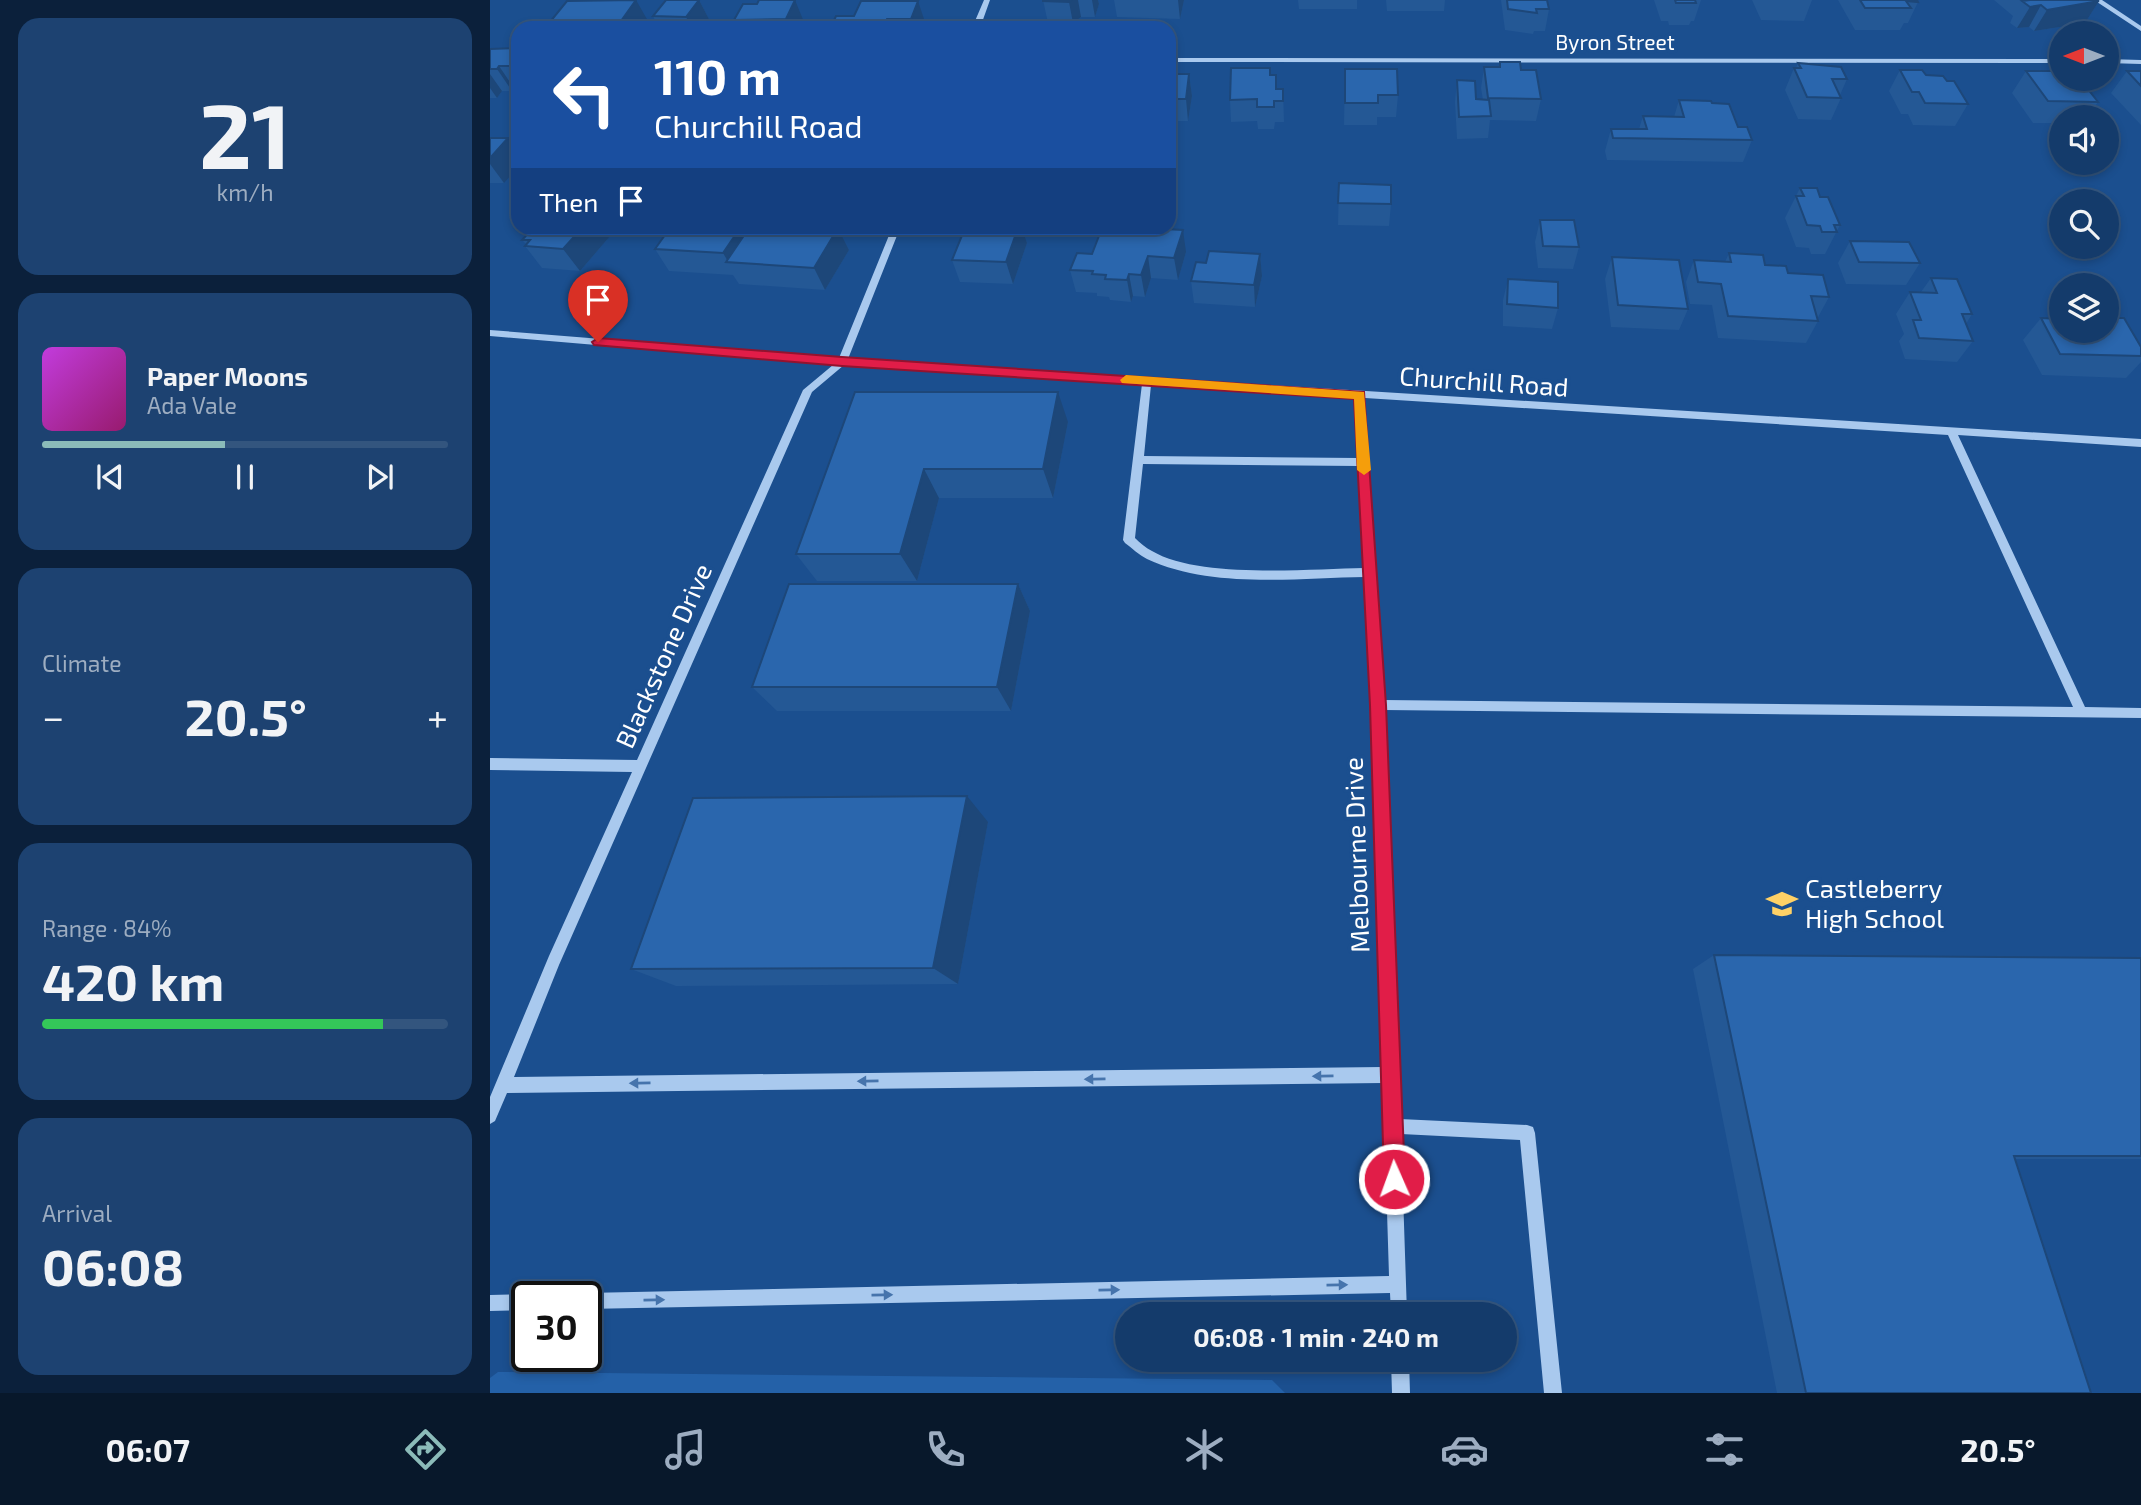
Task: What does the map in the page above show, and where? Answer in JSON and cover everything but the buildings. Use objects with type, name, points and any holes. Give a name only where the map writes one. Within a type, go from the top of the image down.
[{"type":"street","points":[[979,21],[987,0]]},
{"type":"street","points":[[2097,0],[2141,30]]},
{"type":"street","name":"Byron Street","points":[[1176,60],[2049,61]]},
{"type":"street","points":[[2119,61],[2141,62]]},
{"type":"street","name":"Blackstone Drive","points":[[490,1116],[640,766],[807,390],[842,362],[892,235]]},
{"type":"street","name":"Churchill Road","points":[[490,332],[842,362],[2141,443]]},
{"type":"street","points":[[1147,381],[1129,540],[1138,552],[1204,573],[1371,572]]},
{"type":"street","name":"Melbourne Drive","points":[[1360,395],[1378,705],[1399,1302]]},
{"type":"street","points":[[1951,431],[2081,711]]},
{"type":"street","points":[[1138,460],[1364,462]]},
{"type":"street","points":[[1378,705],[2141,712]]},
{"type":"street","points":[[490,764],[640,766]]},
{"type":"street","points":[[503,1085],[1391,1075]]},
{"type":"street","points":[[1393,1126],[1527,1133],[1553,1393]]},
{"type":"street","points":[[602,1301],[1398,1284]]},
{"type":"street","points":[[490,1303],[511,1302]]},
{"type":"street","points":[[1400,1372],[1401,1393]]},
{"type":"shaded area","points":[[498,1372],[1272,1380],[1285,1393],[490,1393],[490,1378]]},
{"type":"slow traffic","points":[[1126,380],[1360,395],[1364,470]]},
{"type":"place","name":"Castleberry High School","points":[[1782,904]]},
{"type":"route","points":[[598,342],[842,362],[1360,395],[1378,705],[1394,1179]]}]
